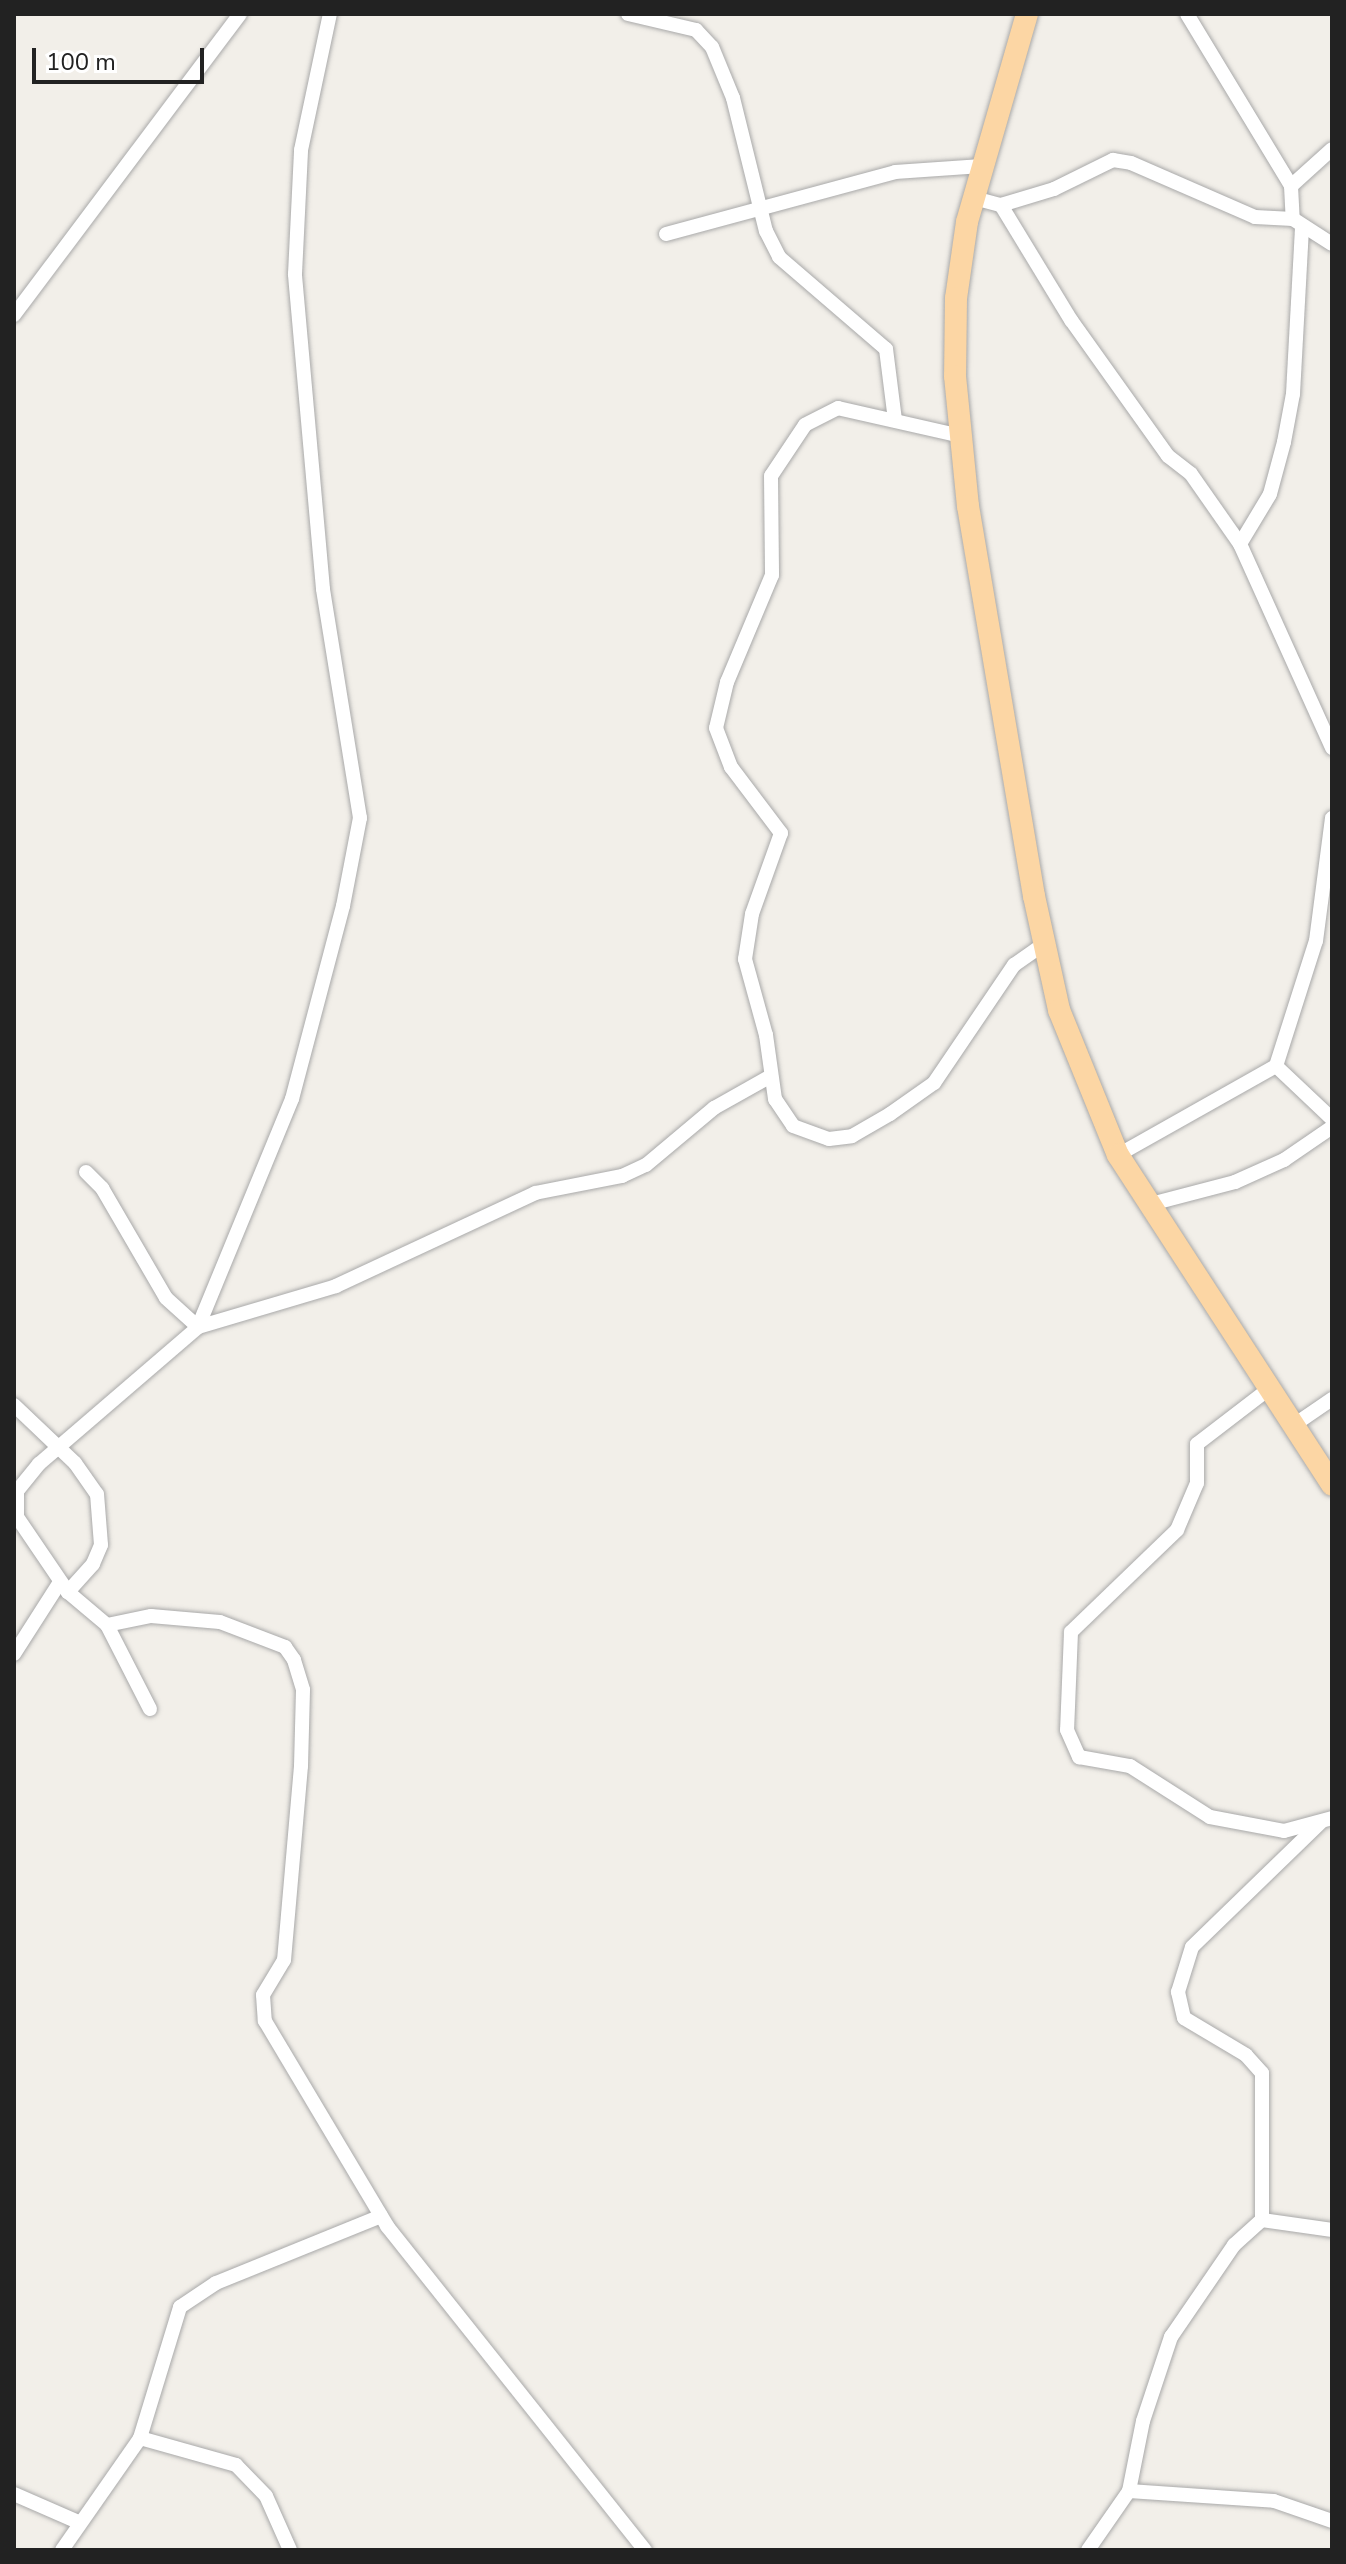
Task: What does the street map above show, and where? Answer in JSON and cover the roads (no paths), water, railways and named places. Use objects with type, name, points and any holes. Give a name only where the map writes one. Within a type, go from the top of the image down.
[{"type":"main road","points":[[1027,14],[974,198],[956,298],[955,376],[961,436],[1044,944],[1059,1010],[1118,1155],[1147,1205],[1332,1485]]},
{"type":"street","points":[[14,315],[240,14]]},
{"type":"street","points":[[198,1327],[292,1099],[343,906],[360,818],[323,589],[295,274],[301,150],[330,14]]},
{"type":"street","points":[[628,14],[696,30],[712,47],[733,98],[765,211],[766,231],[779,257],[886,349],[895,420]]},
{"type":"street","points":[[1187,14],[1291,186],[1298,223],[1289,418],[1270,494],[1240,544]]},
{"type":"street","points":[[1291,186],[1332,149]]},
{"type":"street","points":[[974,198],[1001,205],[1054,189],[1113,160],[1131,163],[1255,217],[1298,223],[1332,244]]},
{"type":"street","points":[[666,234],[765,211],[895,172],[982,166]]},
{"type":"street","points":[[1001,205],[1071,320],[1168,456],[1191,474],[1240,544],[1332,748]]},
{"type":"street","points":[[961,436],[838,408],[822,413],[783,454],[768,497],[772,575],[738,652],[716,728],[731,767],[781,833],[752,914],[745,959],[775,1099],[793,1126],[829,1139],[852,1136],[934,1083],[1014,965],[1044,944]]},
{"type":"street","points":[[1118,1155],[1276,1066],[1326,920],[1332,818]]},
{"type":"street","points":[[1276,1066],[1332,1119]]},
{"type":"street","points":[[150,1709],[107,1625],[64,1587],[15,1508],[21,1484],[198,1327],[336,1286],[535,1193],[622,1176],[646,1165],[714,1108],[771,1076]]},
{"type":"street","points":[[1147,1205],[1235,1182],[1284,1160],[1332,1127]]},
{"type":"street","points":[[86,1172],[102,1188],[151,1278],[198,1327]]},
{"type":"street","points":[[1270,1388],[1197,1444],[1197,1483],[1177,1530],[1071,1632],[1067,1730],[1079,1757],[1130,1766],[1210,1817],[1284,1831],[1327,1820]]},
{"type":"street","points":[[1294,1425],[1332,1399]]},
{"type":"street","points":[[14,1405],[60,1447],[97,1494],[102,1526],[93,1564],[64,1587],[14,1654]]},
{"type":"street","points":[[107,1625],[151,1616],[220,1622],[285,1647],[294,1660],[303,1690],[301,1766],[284,1960],[263,1995],[265,2021],[381,2216],[645,2550]]},
{"type":"street","points":[[1088,2550],[1129,2491],[1143,2421],[1171,2337],[1234,2245],[1262,2220],[1262,2073],[1246,2055],[1184,2018],[1178,1992],[1192,1947],[1327,1820]]},
{"type":"street","points":[[62,2550],[78,2522],[140,2438],[180,2307],[216,2283],[381,2216]]},
{"type":"street","points":[[1262,2220],[1332,2230]]},
{"type":"street","points":[[140,2438],[236,2465],[266,2496],[290,2550]]},
{"type":"street","points":[[1129,2491],[1274,2501],[1332,2521]]},
{"type":"street","points":[[14,2494],[78,2522]]}]
